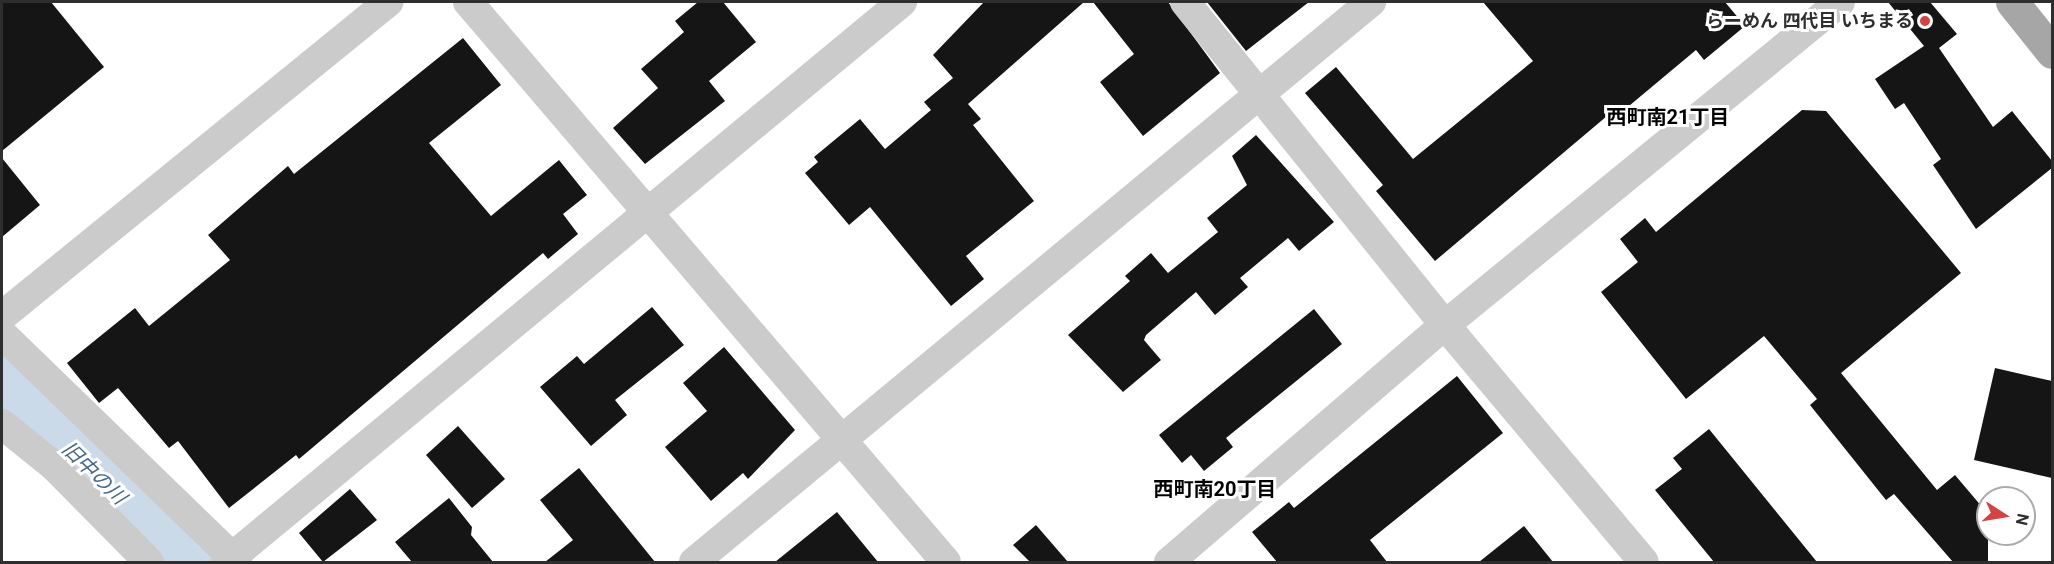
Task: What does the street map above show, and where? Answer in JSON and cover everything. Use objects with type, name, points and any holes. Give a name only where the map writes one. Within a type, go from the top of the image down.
[{"type":"main road","points":[[2012,2],[2052,52]]},
{"type":"street","points":[[2,316],[389,2]]},
{"type":"street","points":[[468,2],[840,442],[946,562]]},
{"type":"street","points":[[2,334],[232,561],[902,2]]},
{"type":"street","points":[[1185,2],[1445,325],[1644,562]]},
{"type":"street","points":[[694,562],[1371,2]]},
{"type":"street","points":[[1169,562],[1445,325],[1840,2]]},
{"type":"street","points":[[2,424],[54,466],[149,562]]},
{"type":"building","points":[[2,2],[51,2],[104,67],[2,151]]},
{"type":"building","points":[[698,2],[723,2],[756,42],[709,81],[725,101],[645,164],[613,128],[658,88],[641,69],[684,32],[675,21]]},
{"type":"building","points":[[984,2],[1084,2],[968,104],[981,119],[973,125],[1034,201],[966,256],[984,279],[951,306],[870,207],[849,225],[805,173],[818,162],[814,157],[860,119],[885,149],[931,110],[924,102],[953,78],[933,55]]},
{"type":"building","points":[[1093,2],[1168,2],[1220,73],[1143,136],[1100,82],[1134,54]]},
{"type":"building","points":[[1207,2],[1309,2],[1246,51]]},
{"type":"building","points":[[1483,2],[1725,2],[1745,26],[1704,60],[1696,50],[1611,121],[1607,116],[1435,261],[1376,191],[1383,185],[1305,93],[1336,67],[1413,159],[1533,61]]},
{"type":"building","points":[[1888,2],[1930,2],[1957,34],[1939,48],[1993,127],[2012,111],[2052,161],[2052,168],[1976,229],[1933,165],[1941,159],[1904,103],[1895,109],[1875,79],[1924,46]]},
{"type":"building","points":[[463,38],[501,85],[429,143],[491,216],[559,160],[587,195],[563,214],[578,234],[548,259],[543,253],[299,459],[296,455],[229,508],[178,441],[169,448],[118,388],[99,403],[67,363],[135,308],[149,326],[230,260],[208,235],[288,166],[294,174]]},
{"type":"building","points":[[1802,110],[1826,111],[1961,273],[1841,373],[1937,490],[1955,475],[1976,500],[1976,546],[1988,546],[1988,562],[1953,562],[1894,494],[1886,500],[1810,405],[1817,399],[1764,336],[1686,399],[1601,292],[1638,262],[1620,239],[1645,218],[1656,232]]},
{"type":"building","points":[[1256,135],[1334,222],[1299,251],[1288,238],[1240,278],[1248,287],[1215,315],[1196,292],[1146,335],[1144,340],[1161,360],[1123,392],[1068,335],[1130,281],[1125,276],[1151,253],[1168,273],[1218,232],[1207,218],[1247,185],[1232,156]]},
{"type":"building","points":[[2,158],[40,205],[2,237]]},
{"type":"building","points":[[652,307],[684,345],[615,400],[627,415],[591,446],[540,387],[577,356],[584,364]]},
{"type":"building","points":[[1314,309],[1342,344],[1226,438],[1233,447],[1204,471],[1191,455],[1182,463],[1159,435]]},
{"type":"building","points":[[724,347],[795,430],[748,479],[743,473],[711,501],[665,447],[707,411],[683,383]]},
{"type":"building","points":[[1995,368],[2052,381],[2052,478],[1974,460]]},
{"type":"building","points":[[1457,376],[1503,433],[1370,540],[1387,562],[1277,562],[1252,532],[1289,502],[1294,508]]},
{"type":"building","points":[[458,426],[505,479],[472,508],[426,455]]},
{"type":"building","points":[[1709,429],[1817,562],[1714,562],[1655,490],[1682,469],[1673,458]]},
{"type":"building","points":[[579,468],[655,562],[545,562],[573,540],[540,500]]},
{"type":"building","points":[[350,489],[377,520],[323,562],[299,533]]},
{"type":"building","points":[[449,498],[472,527],[471,535],[493,562],[412,562],[395,542]]},
{"type":"building","points":[[837,512],[878,562],[775,562]]},
{"type":"building","points":[[1036,525],[1068,562],[1030,562],[1013,545]]},
{"type":"building","points":[[1524,526],[1553,562],[1479,562]]},
{"type":"waterway","name":"旧中の川","points":[[2,384],[186,562]]},
{"type":"place","name":"らーめん 四代目 いちまる","points":[[1925,21]]},
{"type":"district","name":"西町南21丁目","points":[[1668,117]]},
{"type":"district","name":"西町南20丁目","points":[[1215,489]]}]
